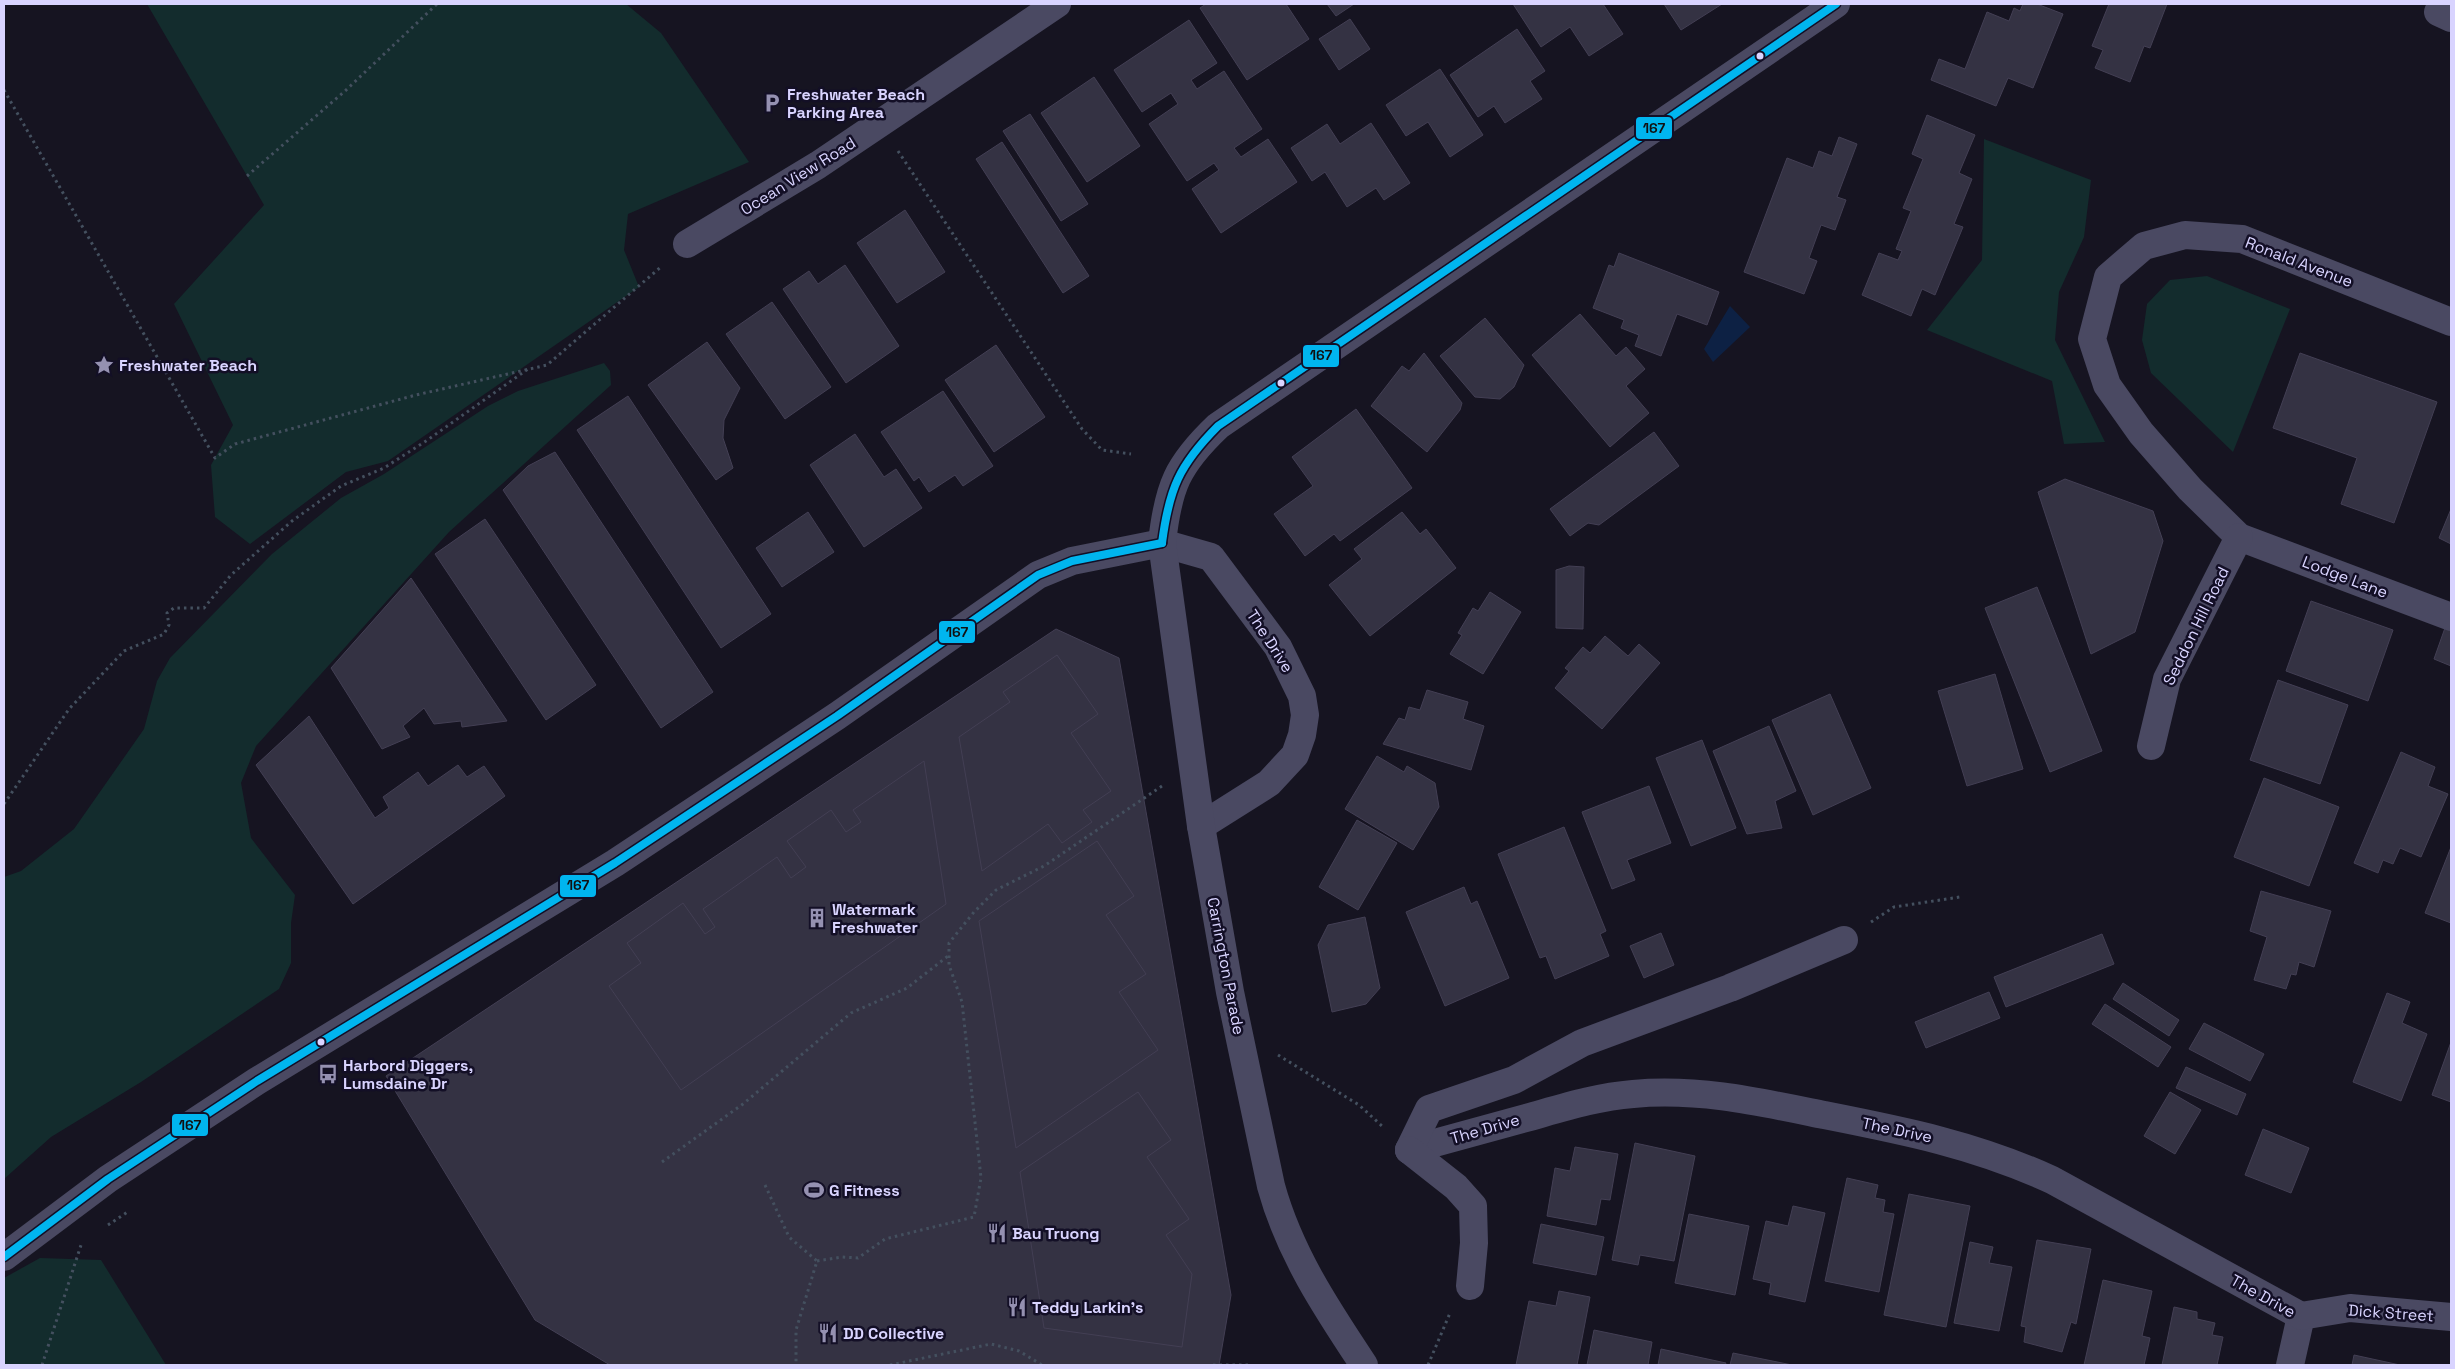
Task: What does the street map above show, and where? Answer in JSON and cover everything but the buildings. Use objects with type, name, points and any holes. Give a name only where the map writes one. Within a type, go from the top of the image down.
[{"type":"street","name":"Ocean View Road","points":[[687,244],[818,165],[1056,4]]},
{"type":"street","name":"Carrington Parade","points":[[1364,1365],[1321,1299],[1294,1251],[1280,1217],[1230,992],[1201,826],[1162,543],[1166,508],[1177,476],[1194,448],[1218,426],[1836,4]]},
{"type":"street","name":"Ronald Avenue","points":[[2239,537],[2190,489],[2141,433],[2107,385],[2092,340],[2108,277],[2144,246],[2185,235],[2242,239],[2451,322]]},
{"type":"street","name":"Lodge Lane","points":[[2239,537],[2451,617]]},
{"type":"street","name":"Seddon Hill Road","points":[[2151,746],[2167,679],[2239,537]]},
{"type":"street","name":"The Drive","points":[[1162,543],[1211,557],[1278,647],[1302,696],[1305,715],[1302,735],[1295,755],[1284,768],[1269,783],[1201,826]]},
{"type":"street","points":[[4,1258],[108,1179],[257,1081],[614,863],[837,716],[1038,575],[1072,562],[1162,543]]},
{"type":"street","points":[[1470,1286],[1474,1243],[1473,1206],[1456,1187],[1410,1150],[1429,1109],[1514,1080],[1582,1043],[1730,988],[1844,940]]},
{"type":"street","name":"The Drive","points":[[1410,1150],[1589,1100],[1633,1094],[1681,1092],[1730,1096],[1924,1135],[1971,1147],[2014,1162],[2052,1180],[2301,1316],[2290,1365]]},
{"type":"street","name":"Dick Street","points":[[2301,1316],[2350,1308],[2451,1317]]},
{"type":"path","points":[[247,176],[345,91],[438,4]]},
{"type":"path","points":[[4,90],[215,458],[235,444],[416,395],[547,364],[687,244]]},
{"type":"path","points":[[880,124],[1082,429],[1102,450],[1131,454]]},
{"type":"path","points":[[4,804],[69,709],[124,651],[164,634],[169,625],[168,612],[174,608],[204,608],[231,575],[292,520],[341,486],[384,468],[426,441],[529,368]]},
{"type":"path","points":[[765,1184],[789,1237],[817,1261],[842,1257],[858,1258],[885,1239],[974,1217],[981,1178],[962,1002],[949,965],[949,943],[974,912],[996,890],[1044,866],[1162,786]]},
{"type":"path","points":[[1844,940],[1894,907],[1960,897]]},
{"type":"path","points":[[662,1162],[743,1104],[851,1013],[907,988],[949,955]]},
{"type":"path","points":[[1278,1054],[1359,1105],[1410,1150]]},
{"type":"path","points":[[106,1226],[129,1211]]},
{"type":"path","points":[[42,1365],[78,1251],[84,1240]]},
{"type":"path","points":[[796,1365],[796,1330],[817,1261]]},
{"type":"path","points":[[1428,1365],[1450,1312],[1470,1286]]},
{"type":"path","points":[[890,1365],[991,1344],[1020,1351],[1042,1365]]},
{"type":"path","points":[[1213,1365],[1250,1365]]},
{"type":"green space","points":[[147,4],[626,4],[661,33],[749,162],[628,214],[624,250],[639,287],[388,461],[346,472],[250,544],[215,517],[211,465],[233,425],[174,304],[264,205]]},
{"type":"green space","points":[[1984,139],[2091,180],[2084,237],[2059,292],[2055,340],[2105,442],[2064,444],[2052,381],[1927,330],[1982,260]]},
{"type":"green space","points":[[2207,276],[2290,309],[2233,452],[2151,373],[2142,340],[2147,304],[2170,280]]},
{"type":"green space","points":[[604,363],[610,371],[611,385],[449,532],[256,746],[241,783],[251,838],[295,895],[291,923],[291,963],[279,989],[141,1082],[51,1137],[4,1179],[4,877],[21,871],[74,829],[144,729],[157,681],[170,658],[272,554],[341,498],[384,474],[488,406],[518,391]]},
{"type":"green space","points":[[40,1258],[101,1260],[166,1365],[4,1365],[4,1278]]},
{"type":"water","points":[[1730,306],[1750,327],[1713,362],[1704,349]]},
{"type":"transit line","name":"167","points":[[1162,543],[1168,507],[1178,479],[1194,453],[1218,426],[1836,4]]},
{"type":"transit line","name":"167","points":[[4,1257],[108,1179],[257,1081],[615,863],[837,716],[1038,575],[1072,561],[1162,543]]},
{"type":"place","name":"Freshwater Beach Parking Area","points":[[772,103]]},
{"type":"place","name":"Freshwater Beach","points":[[104,365]]},
{"type":"place","name":"Watermark Freshwater","points":[[817,918]]},
{"type":"place","name":"Harbord Diggers, Lumsdaine Dr","points":[[328,1074]]},
{"type":"place","name":"G Fitness","points":[[814,1190]]},
{"type":"place","name":"Bau Truong","points":[[997,1233]]},
{"type":"place","name":"Teddy Larkin's","points":[[1017,1307]]},
{"type":"place","name":"DD Collective","points":[[828,1333]]}]
